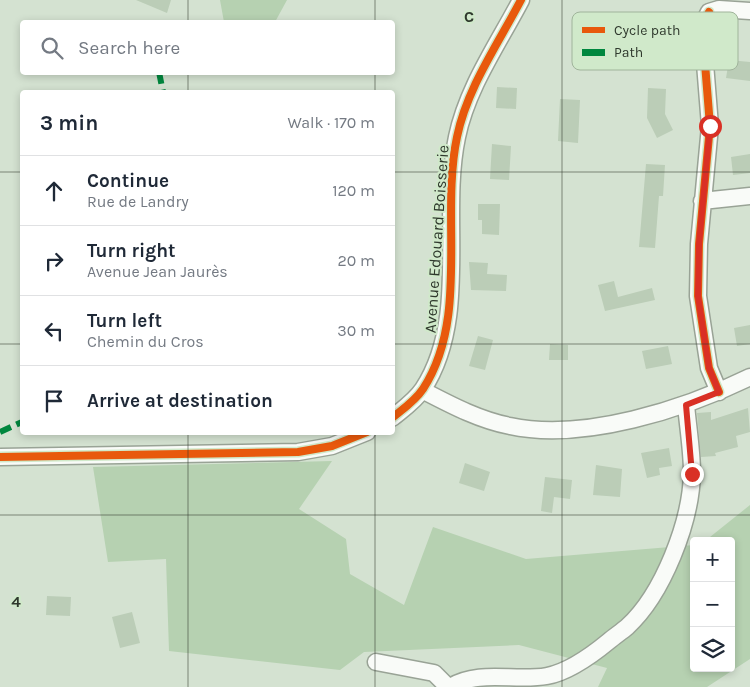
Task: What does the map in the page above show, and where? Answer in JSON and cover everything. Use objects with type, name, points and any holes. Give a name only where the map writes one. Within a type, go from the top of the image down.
[{"type":"street","name":"Avenue Edouard Boisserie","points":[[395,416],[410,404],[422,390],[441,349],[446,323],[452,167],[456,136],[463,113],[481,72],[521,0]]},
{"type":"street","points":[[705,6],[750,11]]},
{"type":"street","points":[[706,70],[710,126],[702,201],[698,296],[709,368],[719,392]]},
{"type":"street","points":[[702,201],[750,196]]},
{"type":"street","points":[[422,390],[464,412],[510,426],[539,431],[566,430],[611,423],[686,405],[750,377]]},
{"type":"street","points":[[376,662],[434,673],[449,687],[480,677],[547,676],[590,656],[627,627],[646,603],[664,575],[685,519],[692,474],[686,405]]},
{"type":"street","points":[[0,456],[298,452],[332,446],[360,435]]},
{"type":"green space","points":[[220,0],[287,0],[276,20],[224,20]]},
{"type":"green space","points":[[332,461],[299,509],[346,539],[350,574],[404,605],[433,527],[526,559],[690,545],[690,672],[730,672],[707,687],[598,687],[607,668],[519,645],[364,652],[340,670],[169,651],[166,559],[108,562],[93,467]]},
{"type":"green space","points":[[750,505],[750,659],[735,669],[735,537],[710,537]]},
{"type":"building","points":[[136,0],[171,0],[167,13]]},
{"type":"building","points":[[738,61],[750,62],[750,81],[726,78],[727,70],[738,70]]},
{"type":"building","points":[[497,87],[517,88],[516,109],[496,108]]},
{"type":"building","points":[[648,88],[666,89],[665,114],[673,130],[657,138],[647,118]]},
{"type":"building","points":[[560,99],[580,100],[578,143],[558,141]]},
{"type":"building","points":[[492,144],[511,146],[509,180],[490,179]]},
{"type":"building","points":[[750,154],[750,173],[733,175],[731,157]]},
{"type":"building","points":[[646,164],[665,165],[663,196],[659,196],[655,248],[639,247]]},
{"type":"building","points":[[478,204],[500,204],[499,235],[482,234],[482,220],[478,220]]},
{"type":"building","points":[[469,262],[488,263],[487,274],[507,275],[506,291],[471,290]]},
{"type":"building","points":[[614,281],[618,297],[652,288],[655,300],[605,311],[598,285]]},
{"type":"building","points":[[750,325],[750,344],[737,346],[734,328]]},
{"type":"building","points":[[478,336],[493,340],[485,370],[469,366]]},
{"type":"building","points":[[550,344],[568,345],[568,360],[549,360]]},
{"type":"building","points":[[668,346],[672,364],[646,369],[642,351]]},
{"type":"building","points":[[748,408],[750,432],[736,436],[738,447],[715,453],[716,456],[701,457],[697,413],[711,412],[711,420]]},
{"type":"building","points":[[669,448],[672,466],[659,468],[660,475],[647,478],[641,453]]},
{"type":"building","points":[[465,463],[490,472],[484,491],[459,483]]},
{"type":"building","points":[[596,465],[622,469],[620,497],[593,495]]},
{"type":"building","points":[[545,477],[572,480],[570,499],[554,497],[552,513],[541,511]]},
{"type":"building","points":[[47,596],[71,597],[70,616],[46,615]]},
{"type":"building","points":[[132,612],[140,643],[120,648],[112,617]]},
{"type":"marked path","points":[[160,75],[163,90]]},
{"type":"marked path","points":[[0,432],[20,423]]},
{"type":"cycle path","points":[[395,416],[420,393],[437,361],[446,330],[450,299],[451,200],[457,137],[468,101],[484,67],[521,0]]},
{"type":"cycle path","points":[[706,70],[710,126],[699,244],[698,296],[709,368],[719,392]]},
{"type":"cycle path","points":[[0,457],[298,452],[332,446],[360,435]]},
{"type":"route","points":[[692,474],[686,405],[719,392],[709,368],[698,296],[702,201],[709,152],[710,126]]}]
